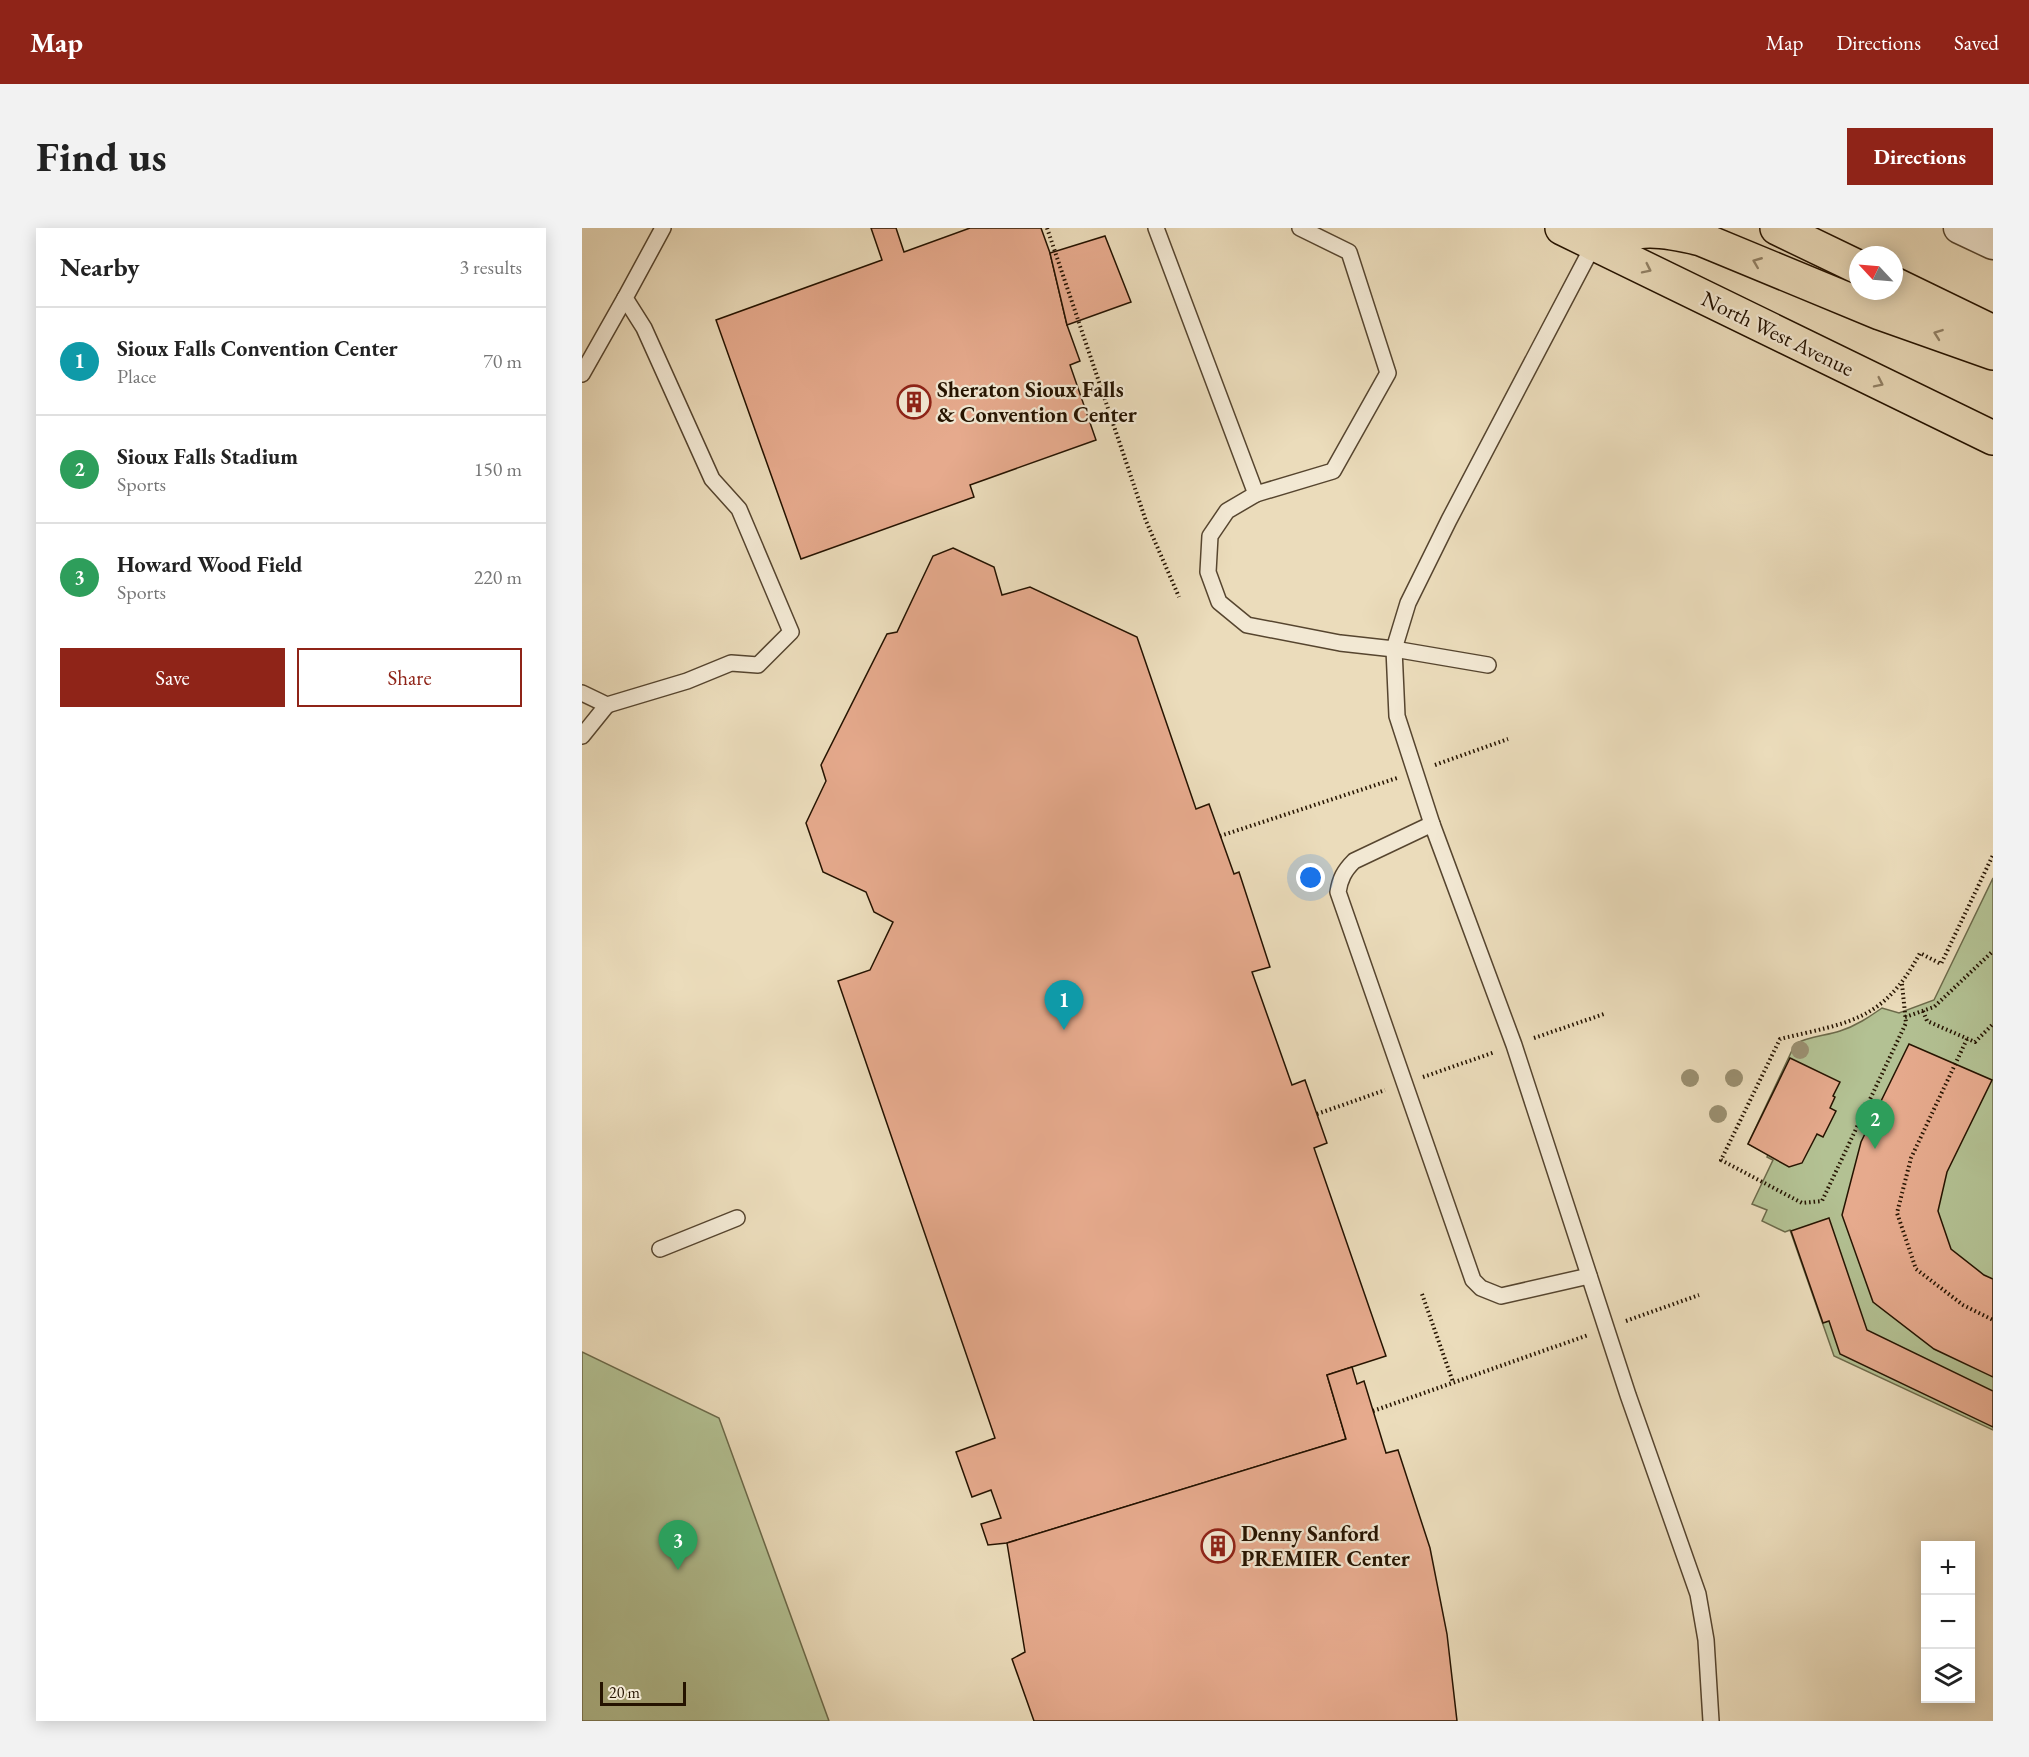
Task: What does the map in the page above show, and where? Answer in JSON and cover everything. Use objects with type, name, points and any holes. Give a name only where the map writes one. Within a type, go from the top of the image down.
[{"type":"main road","name":"North West Avenue","points":[[1562,228],[1598,236],[1993,438]]},
{"type":"main road","points":[[1777,228],[1849,263]]},
{"type":"main road","points":[[1598,236],[1649,231],[1701,239],[1880,313],[1993,353]]},
{"type":"main road","points":[[1903,288],[1993,332]]},
{"type":"street","points":[[1959,228],[1993,244]]},
{"type":"lane","points":[[582,374],[663,228]]},
{"type":"lane","points":[[1156,228],[1256,494]]},
{"type":"lane","points":[[1300,228],[1350,252],[1388,373],[1333,471],[1256,494],[1227,511],[1210,536],[1208,572],[1219,603],[1247,626],[1340,643],[1394,649],[1488,665]]},
{"type":"lane","points":[[1598,236],[1408,603],[1394,649],[1397,716],[1432,824],[1514,1045],[1606,1328],[1698,1594],[1706,1640],[1711,1721]]},
{"type":"lane","points":[[582,736],[607,705],[687,681],[731,663],[758,665],[791,632],[739,509],[712,479],[644,328],[626,298]]},
{"type":"lane","points":[[582,693],[607,705]]},
{"type":"lane","points":[[1432,824],[1354,861],[1343,875],[1338,892],[1473,1280],[1481,1288],[1501,1296],[1589,1276]]},
{"type":"lane","points":[[660,1249],[737,1218]]},
{"type":"path","points":[[1047,228],[1146,521],[1179,597]]},
{"type":"path","points":[[1220,836],[1508,739]]},
{"type":"path","points":[[1902,984],[1906,1023],[1822,1201],[1802,1203],[1721,1160],[1780,1039],[1838,1026],[1879,1006],[1902,984],[1920,953],[1941,964],[1993,855]]},
{"type":"path","points":[[1905,1017],[1934,1007],[1993,951]]},
{"type":"path","points":[[1923,1011],[1927,1021],[1975,1042],[1993,1024]]},
{"type":"path","points":[[1317,1114],[1604,1014]]},
{"type":"path","points":[[1967,1039],[1911,1158],[1897,1213],[1916,1269],[1963,1305],[1993,1320]]},
{"type":"path","points":[[1422,1294],[1454,1382]]},
{"type":"path","points":[[1373,1410],[1699,1295]]},
{"type":"green space","points":[[1993,878],[1993,1430],[1834,1356],[1790,1230],[1785,1232],[1762,1221],[1767,1210],[1752,1204],[1773,1160],[1767,1157],[1768,1154],[1748,1144],[1795,1044],[1846,1029],[1882,1008],[1899,1013],[1934,1000]]},
{"type":"green space","points":[[582,1352],[719,1418],[829,1721],[582,1721]]},
{"type":"building","name":"Sheraton Sioux Falls & Convention Center","points":[[871,228],[896,228],[904,252],[970,228],[1041,228],[1050,253],[1067,325],[1080,361],[1070,365],[1096,440],[970,485],[974,497],[801,559],[716,320],[882,260]]},
{"type":"building","points":[[1105,236],[1131,302],[1067,325],[1050,253]]},
{"type":"building","points":[[953,548],[994,567],[1002,595],[1030,587],[1137,637],[1196,809],[1209,804],[1234,874],[1239,872],[1270,967],[1252,972],[1292,1085],[1305,1080],[1327,1143],[1314,1148],[1386,1356],[1327,1375],[1346,1439],[1007,1543],[988,1545],[981,1524],[1001,1518],[991,1490],[972,1497],[956,1452],[995,1438],[838,981],[870,970],[893,922],[874,912],[866,892],[823,872],[806,823],[826,781],[821,765],[887,634],[897,632],[933,556]]},
{"type":"building","points":[[1909,1044],[1992,1080],[1947,1172],[1938,1211],[1951,1249],[1984,1275],[1993,1279],[1993,1377],[1934,1349],[1873,1302],[1842,1215],[1861,1142]]},
{"type":"building","points":[[1790,1058],[1840,1082],[1830,1108],[1836,1111],[1823,1137],[1817,1134],[1802,1163],[1789,1167],[1748,1144]]},
{"type":"building","points":[[1829,1218],[1867,1330],[1993,1391],[1993,1427],[1840,1354],[1829,1321],[1823,1323],[1791,1231]]},
{"type":"building","name":"Denny Sanford PREMIER Center","points":[[1352,1367],[1357,1384],[1364,1381],[1386,1453],[1398,1450],[1430,1548],[1447,1634],[1457,1721],[1034,1721],[1012,1659],[1025,1652],[1007,1543],[1346,1439],[1327,1375]]},
{"type":"place","name":"Sheraton Sioux Falls & Convention Center","points":[[914,402]]},
{"type":"place","name":"Sioux Falls Convention Center","points":[[1064,1030]]},
{"type":"place","name":"Sioux Falls Stadium","points":[[1875,1149]]},
{"type":"place","name":"Denny Sanford PREMIER Center","points":[[1218,1546]]},
{"type":"place","name":"Howard Wood Field","points":[[678,1570]]}]
